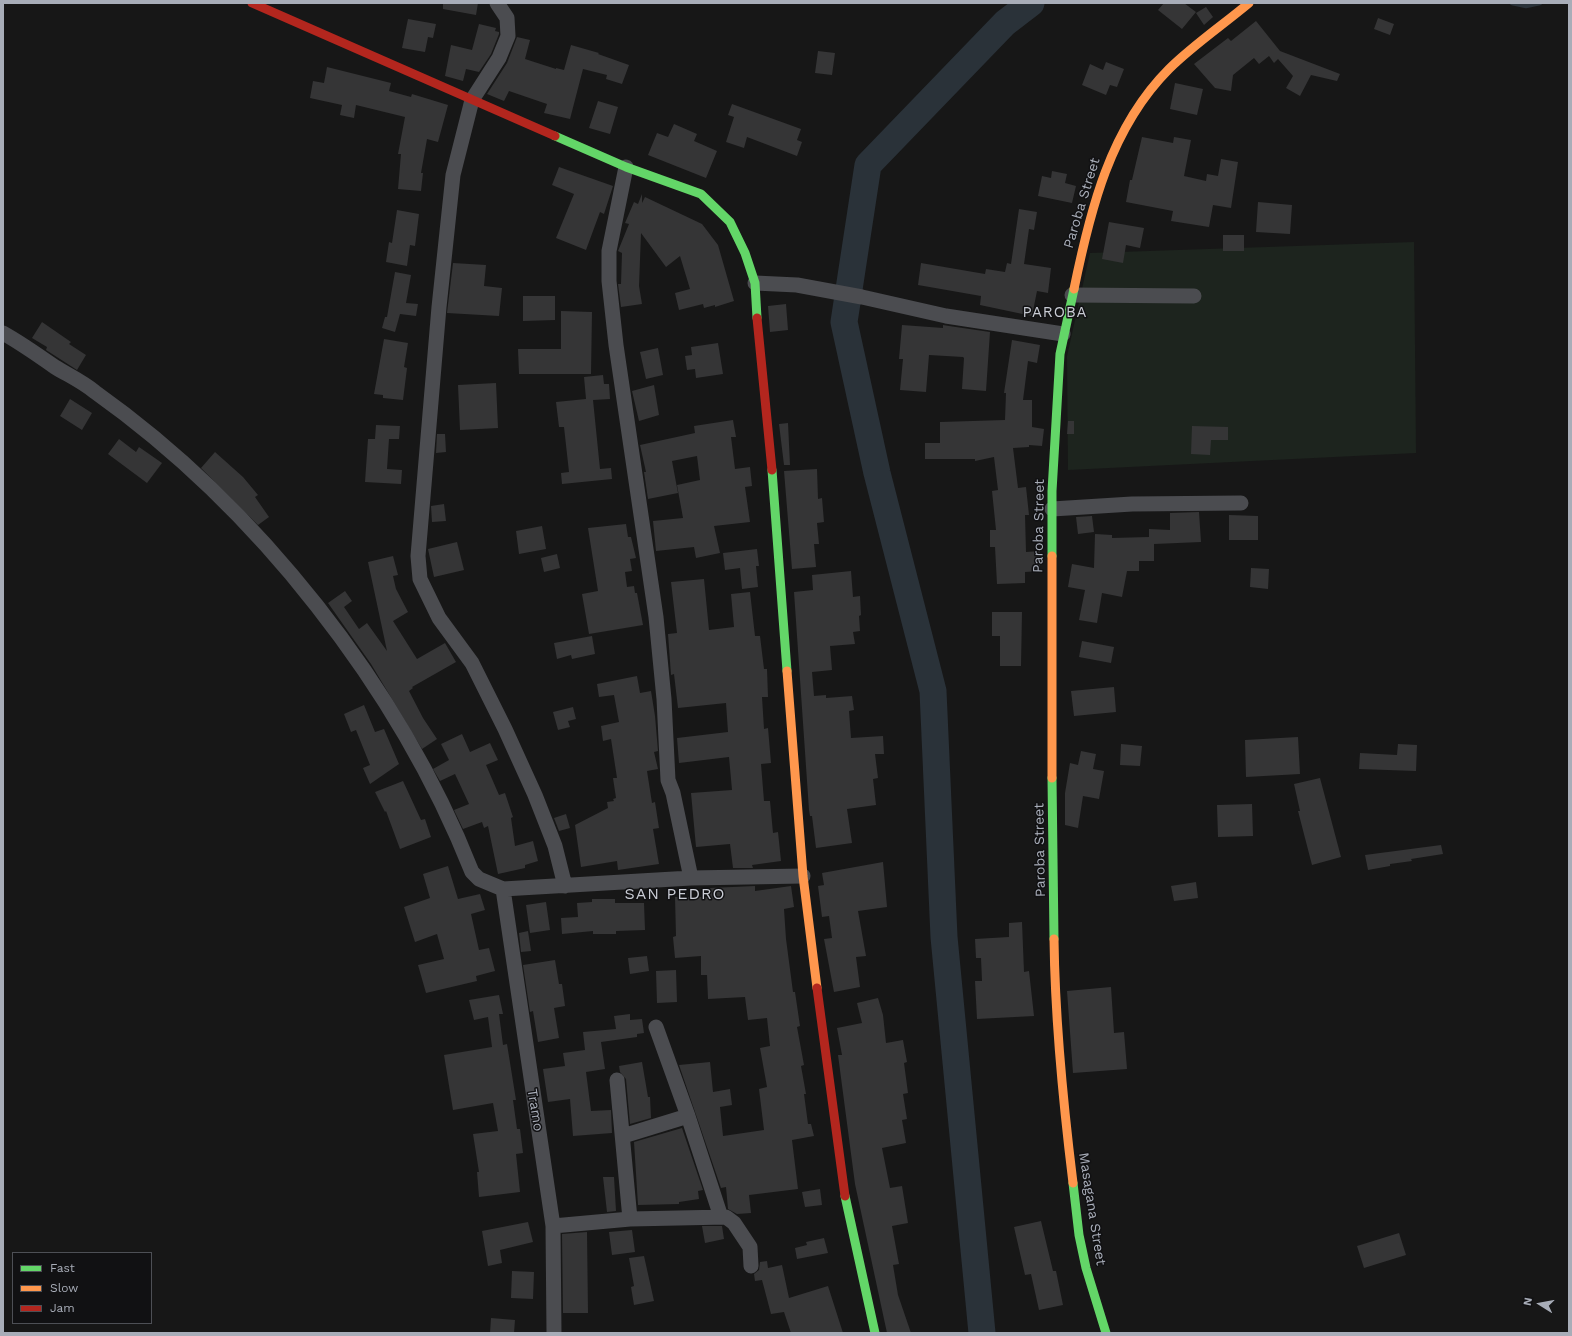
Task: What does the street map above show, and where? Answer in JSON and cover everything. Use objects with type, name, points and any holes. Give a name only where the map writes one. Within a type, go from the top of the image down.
[{"type":"main road","points":[[252,3],[626,167],[701,194],[730,222],[745,253],[755,283],[781,572],[789,711],[803,876],[843,1186],[875,1333]]},
{"type":"main road","name":"Paroba Street","points":[[1064,1112],[1055,1006],[1051,691],[1052,509],[1060,354],[1063,334],[1087,227],[1108,162],[1124,130],[1140,106],[1169,69],[1249,3]]},
{"type":"main road","name":"Masagana Street","points":[[1064,1112],[1079,1235],[1086,1268],[1106,1333]]},
{"type":"street","points":[[497,3],[507,18],[508,36],[499,58],[472,100],[453,175],[439,307],[418,556],[420,579],[439,618],[472,663],[505,729],[535,795],[554,846],[565,886]]},
{"type":"street","points":[[626,167],[609,251],[609,281],[616,345],[656,617],[664,700],[668,780],[673,793],[691,878]]},
{"type":"street","points":[[755,283],[797,284],[946,316],[1063,334]]},
{"type":"street","points":[[1072,295],[1194,296]]},
{"type":"street","points":[[3,333],[94,391],[141,426],[182,461],[232,508],[316,605],[391,710],[435,786],[472,872],[479,879],[503,889],[691,878],[803,876]]},
{"type":"street","points":[[1052,509],[1132,504],[1241,503]]},
{"type":"street","name":"Tramo","points":[[503,889],[553,1226],[554,1333]]},
{"type":"street","points":[[656,1027],[688,1116],[721,1217]]},
{"type":"street","points":[[617,1080],[630,1218]]},
{"type":"street","points":[[623,1136],[688,1116]]},
{"type":"street","points":[[553,1226],[630,1218],[726,1217],[734,1223],[746,1238],[750,1247],[751,1266]]},
{"type":"shaded area","points":[[1414,242],[1416,453],[1068,470],[1067,356],[1090,253]]},
{"type":"building","points":[[443,3],[478,3],[476,15],[443,9]]},
{"type":"building","points":[[1164,3],[1184,3],[1196,12],[1182,29],[1158,10]]},
{"type":"building","points":[[1206,7],[1213,17],[1204,25],[1196,13]]},
{"type":"building","points":[[1378,18],[1394,24],[1390,35],[1374,29]]},
{"type":"building","points":[[408,19],[436,24],[433,38],[428,37],[425,52],[402,48]]},
{"type":"building","points":[[1256,21],[1280,51],[1340,74],[1337,81],[1311,75],[1300,96],[1286,88],[1293,76],[1278,59],[1274,63],[1269,56],[1259,64],[1254,58],[1233,75],[1231,91],[1215,88],[1194,64],[1228,38],[1231,41]]},
{"type":"building","points":[[479,24],[496,28],[495,31],[499,32],[491,54],[479,72],[466,69],[463,81],[445,76],[451,45],[472,50]]},
{"type":"building","points":[[517,37],[530,40],[525,59],[556,69],[564,70],[571,45],[599,53],[598,54],[629,65],[622,84],[606,79],[607,75],[583,69],[570,119],[544,113],[547,104],[509,91],[504,101],[487,94],[507,63]]},
{"type":"building","points":[[818,51],[835,53],[832,75],[815,73]]},
{"type":"building","points":[[1106,62],[1124,69],[1117,87],[1110,85],[1106,95],[1082,85],[1090,64],[1103,70]]},
{"type":"building","points":[[327,67],[391,83],[389,91],[411,97],[412,94],[448,105],[438,142],[427,139],[421,173],[423,173],[421,191],[398,189],[401,154],[398,154],[405,117],[356,105],[354,118],[340,115],[342,105],[310,98],[313,81],[324,83]]},
{"type":"building","points":[[1175,83],[1203,89],[1197,115],[1170,109]]},
{"type":"building","points":[[598,101],[618,107],[610,134],[589,128]]},
{"type":"building","points":[[732,104],[801,129],[797,140],[802,142],[797,156],[747,137],[744,148],[726,142],[734,117],[728,115]]},
{"type":"building","points":[[674,124],[697,134],[694,141],[717,151],[706,178],[648,155],[657,133],[668,137]]},
{"type":"building","points":[[1142,137],[1173,143],[1174,137],[1191,140],[1184,176],[1206,181],[1207,174],[1218,176],[1221,159],[1238,162],[1231,208],[1213,205],[1209,227],[1171,221],[1173,211],[1126,202],[1130,180],[1132,180]]},
{"type":"building","points":[[559,167],[613,186],[604,214],[600,212],[586,250],[556,238],[574,194],[552,185]]},
{"type":"building","points":[[1052,171],[1067,174],[1065,183],[1076,186],[1072,203],[1038,196],[1042,176],[1051,178]]},
{"type":"building","points":[[642,194],[642,203],[645,197],[702,224],[718,245],[734,301],[715,307],[715,305],[704,308],[703,304],[679,310],[675,293],[690,289],[680,256],[666,267],[641,233],[639,286],[642,304],[621,307],[618,284],[621,284],[622,253],[618,251],[629,224],[625,223],[634,202],[638,204]]},
{"type":"building","points":[[1258,202],[1292,205],[1290,234],[1256,232]]},
{"type":"building","points":[[1019,209],[1037,212],[1034,230],[1029,229],[1024,264],[1051,268],[1048,293],[1037,291],[1032,316],[980,305],[981,296],[918,285],[921,263],[985,274],[986,269],[1005,272],[1007,263],[1011,264]]},
{"type":"building","points":[[397,210],[419,214],[415,246],[410,245],[407,266],[386,262],[389,242],[392,243]]},
{"type":"building","points":[[1109,222],[1144,228],[1140,248],[1126,245],[1123,263],[1102,259]]},
{"type":"building","points":[[1223,235],[1244,235],[1244,251],[1223,251]]},
{"type":"building","points":[[453,263],[486,265],[484,286],[502,288],[499,316],[447,313]]},
{"type":"building","points":[[395,272],[411,275],[406,303],[418,304],[416,316],[400,314],[395,332],[382,328],[385,317],[387,317]]},
{"type":"building","points":[[523,296],[555,296],[555,320],[523,321]]},
{"type":"building","points":[[786,304],[788,330],[770,332],[768,306]]},
{"type":"building","points":[[561,311],[592,312],[591,374],[519,374],[518,349],[561,349]]},
{"type":"building","points":[[42,322],[71,342],[69,344],[86,355],[77,370],[46,350],[47,347],[32,338]]},
{"type":"building","points":[[902,325],[943,328],[943,325],[990,332],[986,391],[962,389],[963,357],[929,355],[926,392],[900,390],[903,359],[899,359]]},
{"type":"building","points":[[384,339],[408,343],[404,367],[407,368],[403,400],[383,398],[383,395],[374,394]]},
{"type":"building","points":[[1012,340],[1040,345],[1037,363],[1028,361],[1023,400],[1032,400],[1032,427],[1044,429],[1042,446],[1029,445],[1029,447],[1013,448],[1018,488],[1026,487],[1029,515],[1025,515],[1026,552],[1040,551],[1040,571],[1025,572],[1025,583],[997,584],[995,547],[990,547],[990,530],[996,530],[992,491],[998,490],[994,457],[975,461],[975,459],[925,459],[925,443],[940,443],[940,422],[1005,420],[1006,393],[1004,393]]},
{"type":"building","points":[[718,343],[723,374],[696,378],[695,369],[687,370],[685,356],[692,355],[691,347]]},
{"type":"building","points":[[658,348],[663,375],[646,379],[640,352]]},
{"type":"building","points":[[603,375],[604,384],[609,384],[610,399],[593,400],[600,469],[611,468],[612,479],[562,484],[561,473],[569,472],[564,427],[559,427],[556,402],[586,399],[584,377]]},
{"type":"building","points":[[496,383],[498,428],[460,430],[458,385]]},
{"type":"building","points":[[654,385],[659,415],[639,421],[632,391]]},
{"type":"building","points":[[70,399],[92,413],[82,430],[60,416]]},
{"type":"building","points":[[733,420],[736,437],[731,437],[735,469],[750,467],[752,486],[745,487],[750,522],[714,526],[720,553],[696,558],[694,547],[656,551],[653,521],[683,518],[677,485],[700,480],[697,456],[672,461],[678,493],[648,499],[644,472],[646,472],[640,445],[695,433],[694,426]]},
{"type":"building","points":[[1068,421],[1074,421],[1074,434],[1067,434]]},
{"type":"building","points":[[788,423],[790,465],[784,465],[779,424]]},
{"type":"building","points":[[376,425],[400,426],[399,439],[389,439],[387,469],[402,470],[401,484],[365,482],[368,439],[375,439]]},
{"type":"building","points":[[1192,426],[1228,427],[1228,440],[1211,440],[1210,455],[1191,454]]},
{"type":"building","points":[[437,434],[445,434],[446,452],[436,453]]},
{"type":"building","points":[[119,439],[136,452],[139,447],[162,463],[147,483],[108,454]]},
{"type":"building","points":[[215,452],[243,477],[258,495],[255,497],[269,517],[258,525],[201,468]]},
{"type":"building","points":[[817,469],[818,499],[822,498],[824,522],[817,523],[819,544],[814,544],[816,567],[792,569],[784,471]]},
{"type":"building","points":[[444,504],[446,521],[432,522],[431,506]]},
{"type":"building","points":[[1199,512],[1201,542],[1154,544],[1154,561],[1139,561],[1139,571],[1127,571],[1122,597],[1102,593],[1097,623],[1079,620],[1085,590],[1068,587],[1072,564],[1094,568],[1095,534],[1112,535],[1112,538],[1149,537],[1149,529],[1170,530],[1170,513]]},
{"type":"building","points":[[1229,515],[1258,516],[1258,540],[1229,540]]},
{"type":"building","points":[[1092,516],[1094,532],[1078,534],[1076,517]]},
{"type":"building","points":[[626,524],[628,537],[631,537],[636,558],[630,559],[632,571],[625,572],[627,587],[634,586],[635,593],[637,593],[643,625],[589,634],[582,594],[598,591],[588,528]]},
{"type":"building","points":[[542,526],[546,549],[519,554],[516,531]]},
{"type":"building","points":[[457,542],[464,570],[434,577],[428,549]]},
{"type":"building","points":[[757,549],[759,566],[756,566],[758,587],[742,589],[740,568],[725,570],[723,553]]},
{"type":"building","points":[[557,554],[560,568],[544,572],[541,558]]},
{"type":"building","points":[[393,556],[398,575],[393,576],[396,589],[408,612],[393,621],[417,659],[445,643],[456,662],[412,687],[413,688],[409,691],[423,718],[437,739],[422,749],[371,664],[328,603],[345,591],[352,601],[344,607],[359,629],[367,623],[387,651],[368,562]]},
{"type":"building","points":[[1251,568],[1269,569],[1268,589],[1250,587]]},
{"type":"building","points":[[851,571],[853,597],[860,596],[860,631],[853,632],[855,644],[830,646],[832,670],[812,672],[814,696],[826,695],[826,698],[852,696],[854,710],[849,711],[851,738],[883,736],[884,754],[875,754],[878,778],[873,779],[876,805],[847,809],[852,843],[816,848],[812,816],[810,816],[809,810],[794,592],[813,590],[812,575]]},
{"type":"building","points":[[704,579],[709,630],[734,627],[731,594],[750,592],[755,636],[760,636],[764,669],[767,669],[768,697],[762,697],[764,729],[768,728],[771,763],[761,764],[764,801],[770,801],[773,833],[778,832],[781,861],[752,865],[753,868],[733,868],[730,844],[696,847],[691,793],[732,790],[729,757],[679,763],[677,738],[728,732],[726,703],[678,708],[674,674],[671,675],[668,634],[677,633],[671,582]]},
{"type":"building","points":[[992,612],[1022,612],[1021,666],[1000,666],[1000,636],[992,636]]},
{"type":"building","points":[[592,636],[595,654],[572,659],[571,655],[557,659],[554,643]]},
{"type":"building","points":[[1082,641],[1114,647],[1111,663],[1079,657]]},
{"type":"building","points":[[637,676],[640,693],[651,691],[655,716],[658,751],[654,752],[658,769],[647,771],[652,803],[655,802],[659,828],[653,829],[659,864],[618,870],[617,861],[581,867],[575,825],[608,808],[607,802],[614,801],[613,799],[616,798],[613,778],[617,778],[611,739],[603,741],[601,726],[619,722],[614,695],[599,697],[597,684]]},
{"type":"building","points":[[1114,687],[1116,712],[1074,716],[1071,691]]},
{"type":"building","points":[[364,705],[375,732],[384,729],[399,764],[370,784],[363,768],[370,765],[356,730],[351,732],[344,714]]},
{"type":"building","points":[[573,707],[576,719],[568,721],[570,727],[558,730],[553,712]]},
{"type":"building","points":[[462,734],[470,752],[490,743],[498,760],[486,765],[499,795],[505,793],[513,817],[511,818],[515,846],[533,841],[538,861],[525,865],[525,868],[498,874],[488,826],[484,828],[482,822],[463,829],[454,810],[469,804],[455,774],[440,781],[433,769],[449,760],[441,744]]},
{"type":"building","points":[[1298,737],[1300,774],[1246,777],[1245,740]]},
{"type":"building","points":[[1121,744],[1142,746],[1140,766],[1120,765]]},
{"type":"building","points":[[1398,744],[1417,745],[1416,771],[1359,769],[1360,753],[1397,755]]},
{"type":"building","points":[[1081,751],[1096,754],[1093,769],[1104,771],[1099,799],[1083,796],[1078,828],[1065,825],[1065,793],[1070,763],[1078,765]]},
{"type":"building","points":[[1320,778],[1341,857],[1312,865],[1298,811],[1300,811],[1294,784]]},
{"type":"building","points":[[403,781],[421,820],[425,819],[431,837],[400,849],[386,811],[385,812],[375,792]]},
{"type":"building","points":[[1252,804],[1253,836],[1218,837],[1217,805]]},
{"type":"building","points":[[566,814],[570,828],[559,831],[554,818]]},
{"type":"building","points":[[1441,845],[1443,854],[1411,859],[1412,861],[1390,864],[1390,866],[1368,870],[1365,855]]},
{"type":"building","points":[[883,862],[887,907],[858,911],[866,956],[856,957],[860,987],[834,992],[824,939],[832,938],[829,916],[822,917],[818,886],[824,885],[822,873]]},
{"type":"building","points":[[448,866],[458,899],[480,894],[485,910],[471,914],[479,950],[489,948],[495,971],[476,976],[477,981],[426,993],[418,965],[444,959],[437,934],[415,942],[404,907],[430,898],[423,874]]},
{"type":"building","points":[[1196,882],[1198,898],[1174,901],[1171,886]]},
{"type":"building","points":[[755,886],[755,891],[791,886],[794,907],[784,909],[786,939],[793,992],[795,992],[800,1026],[797,1027],[804,1065],[801,1066],[806,1094],[804,1094],[808,1124],[811,1124],[814,1136],[792,1140],[798,1189],[749,1195],[751,1213],[737,1214],[728,1209],[726,1187],[721,1188],[679,1065],[710,1062],[713,1092],[730,1089],[732,1105],[720,1107],[723,1136],[764,1130],[759,1089],[767,1087],[760,1048],[770,1046],[767,1018],[748,1020],[745,997],[708,999],[707,975],[701,975],[701,956],[675,958],[673,937],[676,936],[675,897],[710,897],[710,888]]},
{"type":"building","points":[[592,899],[615,899],[615,903],[644,903],[645,930],[616,931],[616,934],[593,934],[593,931],[562,934],[561,918],[578,917],[577,903],[592,902]]},
{"type":"building","points":[[546,902],[550,930],[530,933],[526,905]]},
{"type":"building","points":[[1022,922],[1024,972],[1029,971],[1034,1016],[977,1019],[975,981],[982,981],[981,958],[976,958],[975,939],[1009,937],[1009,923]]},
{"type":"building","points":[[528,931],[531,951],[521,952],[519,933]]},
{"type":"building","points":[[647,956],[649,971],[630,974],[628,958]]},
{"type":"building","points":[[555,960],[559,984],[562,984],[565,1006],[554,1008],[559,1038],[538,1042],[533,1011],[530,1012],[523,965]]},
{"type":"building","points":[[676,970],[677,1002],[657,1003],[656,971]]},
{"type":"building","points":[[1111,987],[1114,1033],[1124,1032],[1127,1069],[1073,1073],[1067,991]]},
{"type":"building","points":[[499,995],[503,1014],[499,1014],[503,1045],[507,1044],[516,1100],[513,1100],[517,1129],[520,1129],[523,1153],[516,1154],[520,1192],[479,1197],[477,1172],[479,1172],[473,1134],[498,1131],[493,1103],[453,1110],[444,1055],[492,1047],[488,1017],[474,1020],[469,1000]]},
{"type":"building","points":[[878,998],[883,1015],[886,1043],[903,1040],[907,1062],[904,1063],[908,1093],[903,1094],[907,1119],[902,1120],[906,1143],[882,1148],[890,1188],[902,1186],[908,1223],[892,1226],[899,1264],[893,1265],[898,1295],[911,1333],[887,1333],[855,1184],[838,1055],[842,1055],[837,1028],[862,1023],[857,1003]]},
{"type":"building","points":[[630,1014],[630,1020],[642,1019],[644,1033],[637,1034],[637,1037],[601,1042],[605,1069],[586,1072],[591,1111],[611,1110],[612,1133],[573,1136],[570,1099],[548,1102],[543,1069],[565,1066],[563,1053],[585,1050],[583,1032],[616,1029],[614,1016]]},
{"type":"building","points":[[642,1062],[648,1097],[650,1097],[651,1118],[630,1124],[626,1079],[620,1072],[619,1066]]},
{"type":"building","points":[[682,1128],[703,1190],[698,1191],[699,1199],[679,1202],[679,1204],[638,1205],[634,1142]]},
{"type":"building","points":[[603,1177],[614,1177],[616,1211],[607,1212]]},
{"type":"building","points":[[820,1189],[822,1205],[805,1207],[802,1192]]},
{"type":"building","points":[[1041,1221],[1053,1271],[1056,1271],[1063,1305],[1039,1310],[1031,1274],[1025,1275],[1014,1227]]},
{"type":"building","points":[[528,1222],[533,1242],[500,1250],[502,1263],[488,1266],[482,1231]]},
{"type":"building","points":[[702,1226],[722,1226],[724,1239],[705,1243]]},
{"type":"building","points":[[632,1230],[635,1252],[612,1255],[609,1232]]},
{"type":"building","points":[[587,1232],[588,1313],[563,1313],[562,1234]]},
{"type":"building","points":[[1399,1233],[1406,1255],[1364,1268],[1357,1246]]},
{"type":"building","points":[[824,1238],[828,1253],[797,1259],[795,1248],[807,1245],[806,1242]]},
{"type":"building","points":[[644,1256],[654,1301],[634,1305],[631,1287],[634,1286],[629,1258]]},
{"type":"building","points":[[767,1261],[768,1268],[782,1265],[789,1298],[828,1286],[843,1333],[791,1333],[784,1312],[771,1314],[762,1280],[755,1281],[754,1274],[759,1270],[760,1262]]},
{"type":"building","points":[[512,1271],[534,1272],[533,1299],[511,1298]]},
{"type":"building","points":[[491,1318],[515,1320],[514,1333],[490,1333]]},
{"type":"waterway","points":[[982,1333],[944,937],[933,691],[877,473],[844,322],[868,165],[1005,23],[1031,3]]},
{"type":"waterway","points":[[1512,3],[1526,6],[1540,3]]},
{"type":"traffic: fast","points":[[555,136],[626,167],[701,194],[730,222],[745,253],[755,283],[757,318]]},
{"type":"traffic: fast","points":[[1052,556],[1052,491],[1060,354],[1074,289]]},
{"type":"traffic: fast","points":[[772,470],[787,671]]},
{"type":"traffic: fast","points":[[1052,778],[1054,939]]},
{"type":"traffic: fast","points":[[1073,1183],[1079,1235],[1086,1268],[1106,1333]]},
{"type":"traffic: fast","points":[[845,1196],[875,1333]]},
{"type":"traffic: slow","points":[[1074,289],[1087,230],[1105,172],[1117,144],[1132,117],[1149,92],[1178,60],[1249,3]]},
{"type":"traffic: slow","points":[[1052,556],[1052,778]]},
{"type":"traffic: slow","points":[[787,671],[803,876],[817,988]]},
{"type":"traffic: slow","points":[[1054,939],[1060,1061],[1073,1183]]},
{"type":"traffic: jam","points":[[252,3],[555,136]]},
{"type":"traffic: jam","points":[[757,318],[772,470]]},
{"type":"traffic: jam","points":[[817,988],[845,1196]]},
{"type":"district","name":"PAROBA","points":[[1055,313]]},
{"type":"district","name":"SAN PEDRO","points":[[675,894]]}]
